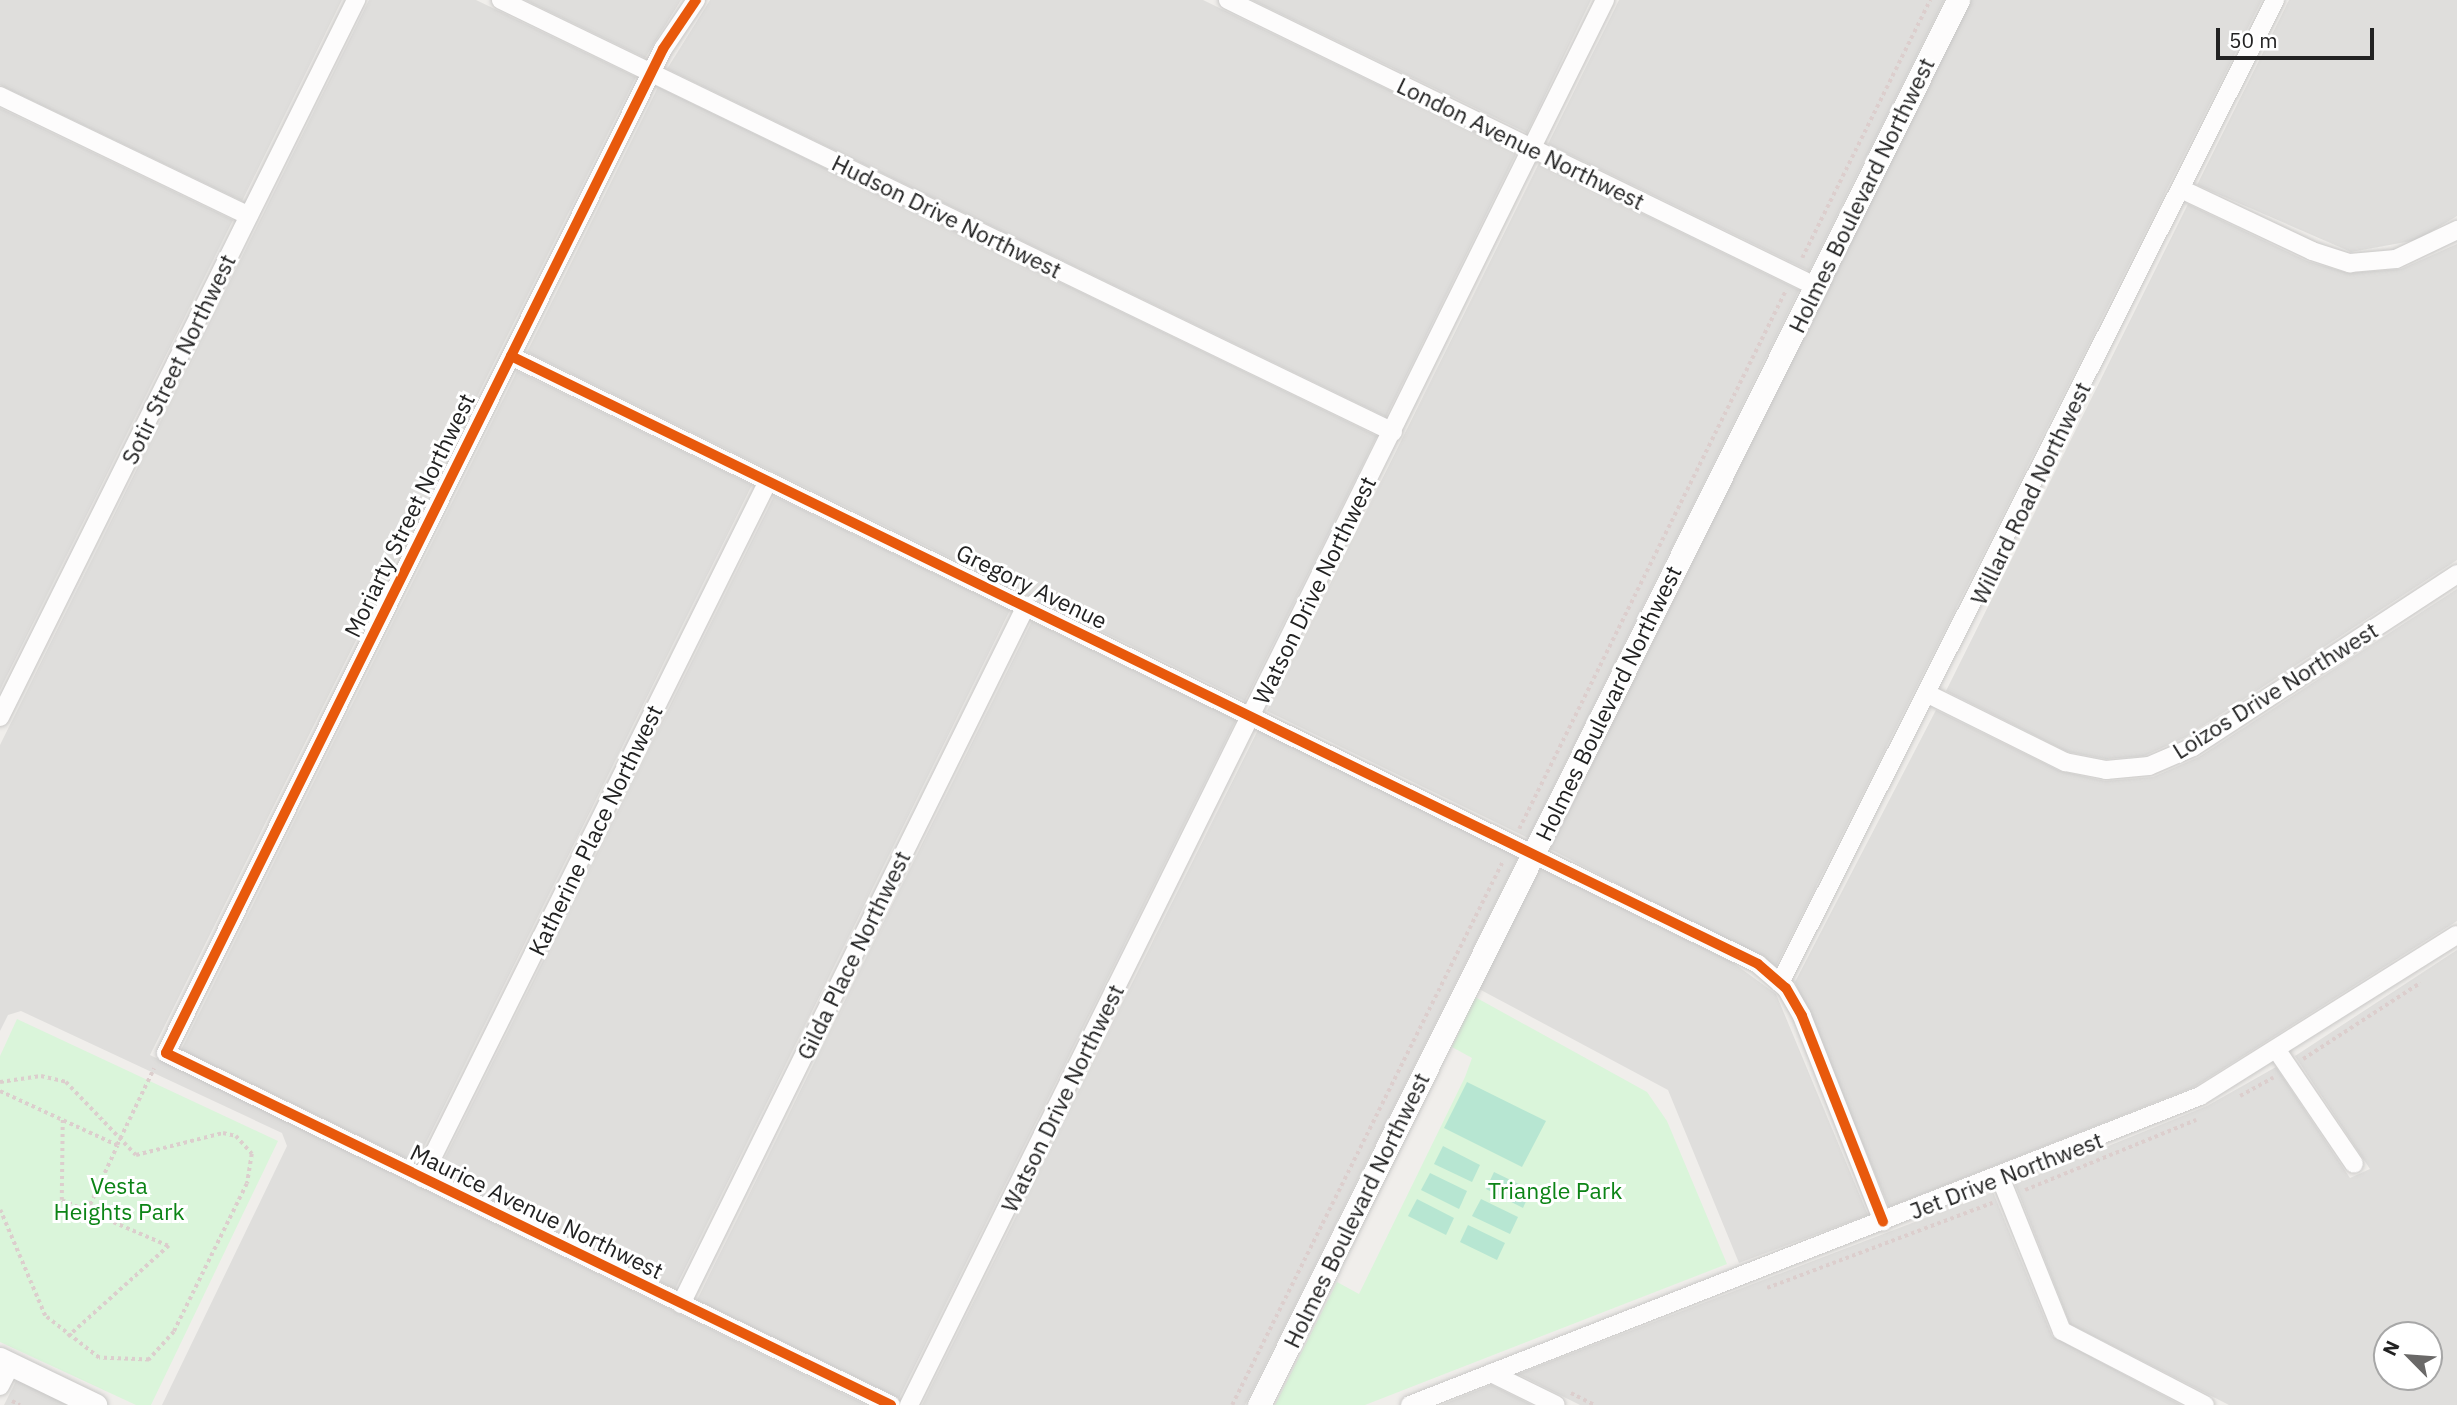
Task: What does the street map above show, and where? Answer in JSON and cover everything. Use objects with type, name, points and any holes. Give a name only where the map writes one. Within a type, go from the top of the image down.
[{"type":"street","name":"Sotir Street Northwest","points":[[0,717],[356,0]]},
{"type":"street","name":"Hudson Drive Northwest","points":[[501,0],[1392,432]]},
{"type":"street","name":"Moriarty Street Northwest","points":[[166,1053],[652,72],[696,0]]},
{"type":"street","name":"London Avenue Northwest","points":[[1228,0],[1815,286]]},
{"type":"street","name":"Watson Drive Northwest","points":[[909,1405],[1605,0]]},
{"type":"street","name":"Holmes Boulevard Northwest","points":[[1259,1405],[1958,0]]},
{"type":"street","name":"Willard Road Northwest","points":[[1780,983],[1930,695],[2275,0]]},
{"type":"street","points":[[0,96],[248,216]]},
{"type":"street","points":[[2181,189],[2312,251],[2350,263],[2414,253],[2457,230]]},
{"type":"street","name":"Gregory Avenue","points":[[511,356],[1738,953],[1780,983]]},
{"type":"street","name":"Katherine Place Northwest","points":[[422,1178],[768,481]]},
{"type":"street","name":"Loizos Drive Northwest","points":[[1930,695],[2065,762],[2106,770],[2149,766],[2193,747],[2457,574]]},
{"type":"street","name":"Gilda Place Northwest","points":[[681,1304],[1026,606]]},
{"type":"street","name":"Jet Drive Northwest","points":[[1410,1405],[2200,1097],[2278,1052],[2457,935]]},
{"type":"street","points":[[1780,983],[1802,1016],[1883,1222]]},
{"type":"street","points":[[2278,1052],[2354,1164]]},
{"type":"street","name":"Maurice Avenue Northwest","points":[[166,1053],[891,1405]]},
{"type":"street","points":[[2000,1177],[2062,1331],[2205,1405]]},
{"type":"street","points":[[0,1386],[5,1362],[96,1405]]},
{"type":"street","points":[[1491,1373],[1556,1405]]},
{"type":"path","points":[[1232,1405],[1930,0]]},
{"type":"path","points":[[87,1211],[118,1144],[166,1053]]},
{"type":"path","points":[[0,1082],[41,1076],[66,1082],[118,1144]]},
{"type":"path","points":[[0,1091],[118,1144],[135,1155],[151,1155],[223,1133],[245,1143],[251,1169],[160,1353],[117,1364],[68,1338],[35,1300],[0,1210]]},
{"type":"path","points":[[62,1120],[62,1200],[169,1246],[68,1338]]},
{"type":"shaded area","points":[[0,0],[342,0],[242,201],[0,85]]},
{"type":"shaded area","points":[[369,0],[476,0],[636,77],[150,1055],[866,1405],[162,1405],[287,1146],[282,1133],[21,1011],[8,1015],[0,1031],[0,745]]},
{"type":"shaded area","points":[[525,0],[681,0],[645,58]]},
{"type":"shaded area","points":[[710,0],[1203,0],[1517,152],[1386,417],[667,69]]},
{"type":"shaded area","points":[[1252,0],[1591,0],[1527,133]]},
{"type":"shaded area","points":[[1619,0],[1944,0],[1809,271],[1548,144]]},
{"type":"shaded area","points":[[1971,0],[2262,0],[1776,966],[1550,849]]},
{"type":"shaded area","points":[[2289,0],[2457,0],[2457,216],[2417,240],[2351,252],[2197,185]]},
{"type":"shaded area","points":[[658,87],[1377,436],[1245,701],[527,352]]},
{"type":"shaded area","points":[[0,108],[233,220],[0,690]]},
{"type":"shaded area","points":[[1539,163],[1799,290],[1528,838],[1267,711]]},
{"type":"shaded area","points":[[2188,204],[2307,261],[2348,273],[2401,269],[2457,244],[2457,560],[2186,737],[2144,756],[2106,759],[2068,752],[1946,691]]},
{"type":"shaded area","points":[[517,371],[752,485],[416,1163],[181,1050]]},
{"type":"shaded area","points":[[774,496],[1010,610],[675,1289],[437,1174]]},
{"type":"shaded area","points":[[2457,589],[2457,921],[2194,1087],[1889,1207],[1795,982],[1936,710],[2060,771],[2105,781],[2153,777],[2199,757]]},
{"type":"shaded area","points":[[1032,621],[1236,720],[899,1398],[697,1300]]},
{"type":"shaded area","points":[[1258,730],[1518,857],[1245,1405],[922,1405]]},
{"type":"shaded area","points":[[1540,868],[1732,962],[1776,994],[1868,1215],[1739,1263],[1668,1090],[1479,989]]},
{"type":"shaded area","points":[[2457,950],[2457,1405],[2229,1405],[2070,1324],[2015,1184],[2207,1106],[2276,1067],[2350,1178],[2370,1169],[2295,1056]]},
{"type":"shaded area","points":[[1993,1192],[2052,1336],[2181,1405],[1580,1405],[1518,1374]]},
{"type":"shaded area","points":[[17,1379],[71,1405],[4,1405]]},
{"type":"shaded area","points":[[1491,1385],[1532,1405],[1441,1405]]},
{"type":"green space","name":"Triangle Park","points":[[1475,997],[1647,1092],[1667,1121],[1727,1264],[1365,1405],[1275,1405],[1337,1282],[1359,1294],[1465,1077],[1472,1058],[1452,1047]]},
{"type":"green space","name":"Vesta Heights Park","points":[[17,1019],[278,1141],[151,1405],[136,1405],[0,1342],[0,1056]]},
{"type":"green space","points":[[1467,1082],[1546,1121],[1522,1167],[1444,1128]]},
{"type":"green space","points":[[1443,1146],[1480,1165],[1472,1182],[1434,1164]]},
{"type":"green space","points":[[1494,1172],[1531,1190],[1523,1208],[1486,1189]]},
{"type":"green space","points":[[1430,1173],[1467,1191],[1459,1209],[1421,1190]]},
{"type":"green space","points":[[1417,1199],[1454,1218],[1446,1235],[1408,1216]]},
{"type":"green space","points":[[1481,1199],[1518,1217],[1510,1234],[1472,1216]]},
{"type":"green space","points":[[1468,1225],[1505,1243],[1497,1260],[1460,1242]]},
{"type":"cycle path","points":[[696,0],[663,49],[166,1053],[891,1405]]},
{"type":"cycle path","points":[[511,356],[1758,964],[1786,988],[1802,1016],[1883,1222]]}]
